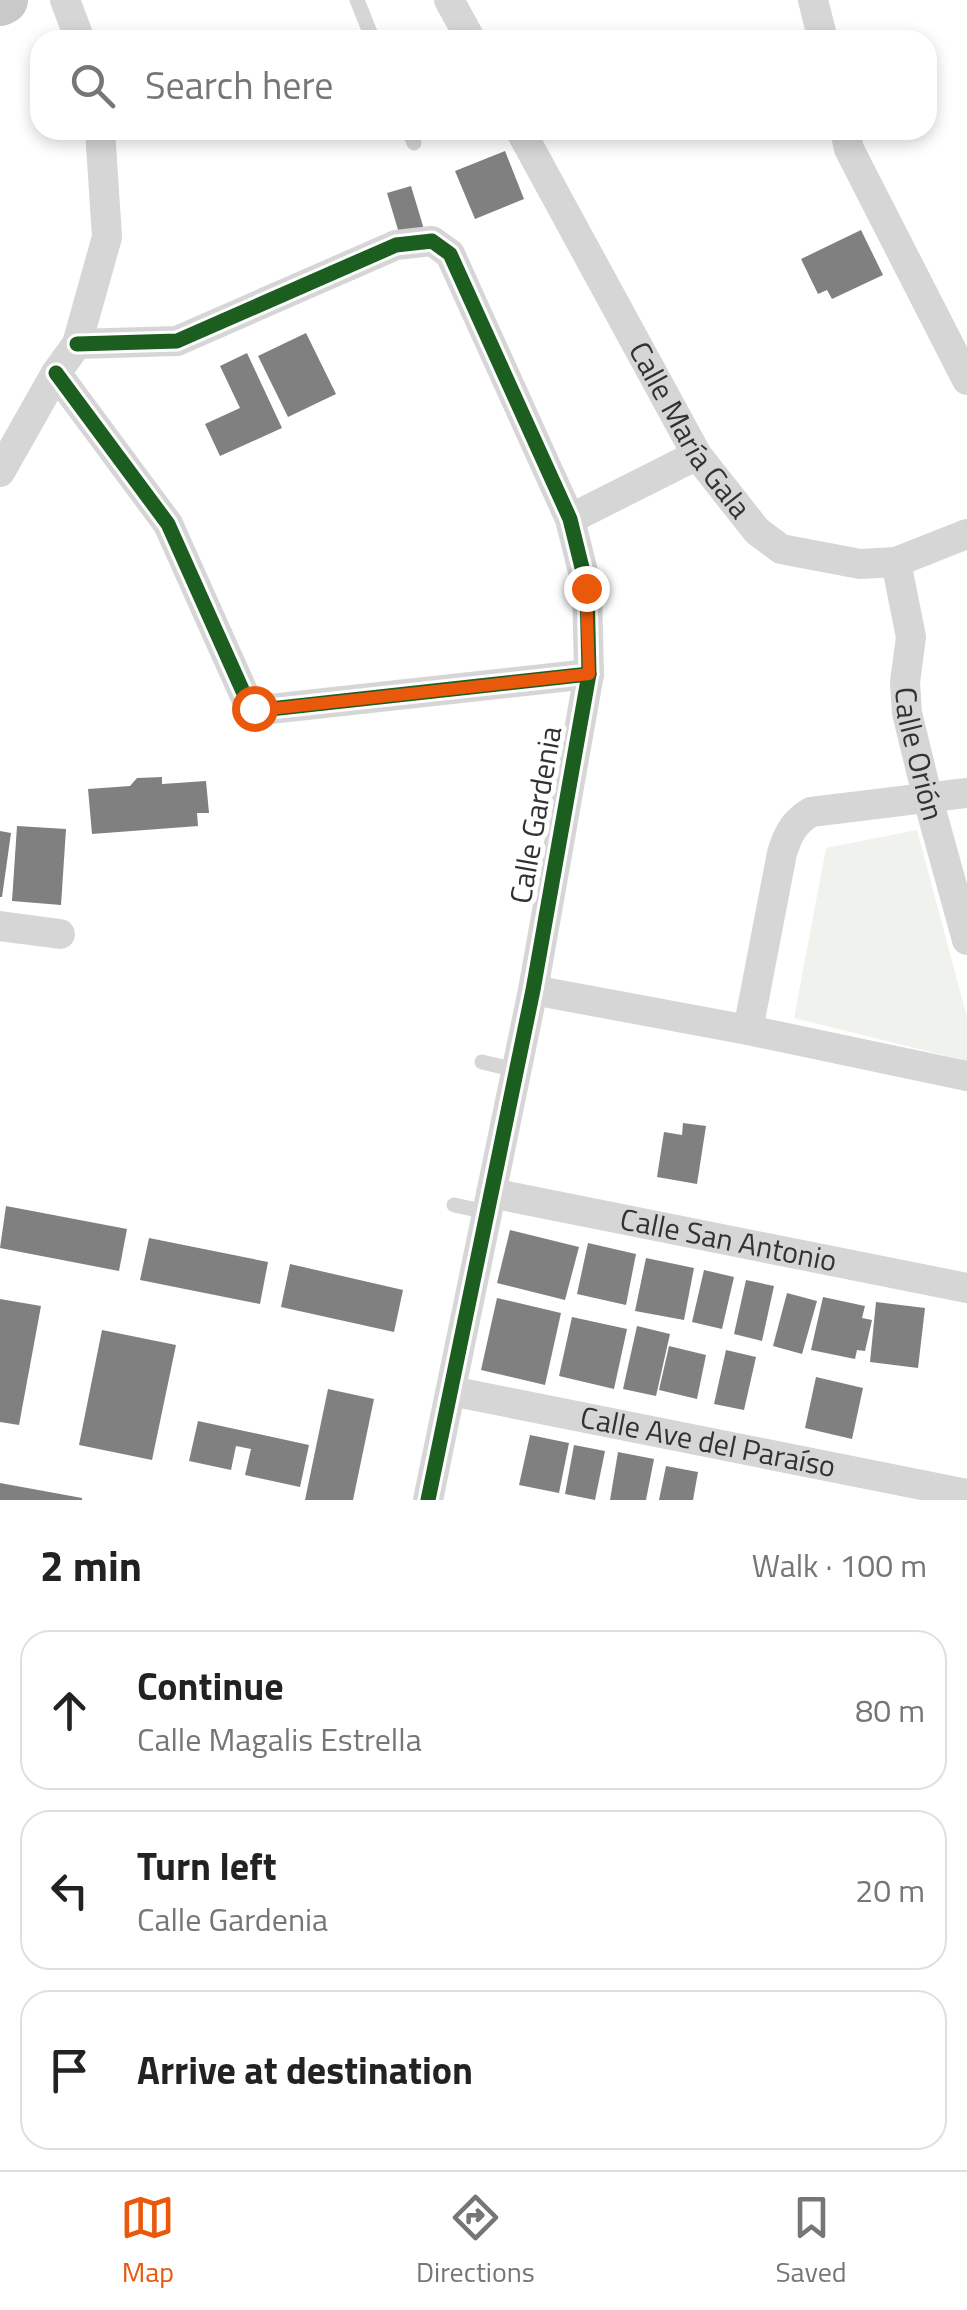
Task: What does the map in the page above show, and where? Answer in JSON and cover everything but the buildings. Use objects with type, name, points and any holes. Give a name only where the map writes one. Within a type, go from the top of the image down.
[{"type":"street","points":[[65,0],[76,30]]},
{"type":"street","points":[[450,0],[466,30]]},
{"type":"street","points":[[813,0],[820,30]]},
{"type":"street","points":[[0,472],[56,372],[77,344],[107,237],[101,140]]},
{"type":"street","name":"Calle María Gala","points":[[525,140],[697,456],[758,531],[782,549],[860,564],[896,562],[967,534]]},
{"type":"street","points":[[847,140],[967,380]]},
{"type":"street","name":"Calle Gardenia","points":[[77,344],[176,341],[396,245],[432,241],[450,254],[570,519],[586,588],[589,674],[533,990],[428,1500]]},
{"type":"street","points":[[56,372],[168,524],[244,696],[254,708],[589,674]]},
{"type":"street","points":[[570,519],[697,456]]},
{"type":"street","name":"Calle Orión","points":[[896,562],[911,637],[905,682],[907,713],[967,940]]},
{"type":"street","points":[[748,1030],[782,852],[798,820],[811,812],[967,793]]},
{"type":"street","points":[[0,926],[60,934]]},
{"type":"street","points":[[533,990],[967,1076]]},
{"type":"street","name":"Calle San Antonio","points":[[489,1203],[967,1288]]},
{"type":"street","name":"Calle Ave del Paraíso","points":[[451,1391],[967,1494]]},
{"type":"lane","points":[[357,0],[369,30]]},
{"type":"lane","points":[[482,1062],[516,1070]]},
{"type":"lane","points":[[454,1205],[489,1203]]},
{"type":"shaded area","points":[[917,830],[967,1017],[967,1061],[794,1018],[826,848]]},
{"type":"cycle path","points":[[77,344],[177,341],[396,245],[432,241],[450,254],[570,519],[587,588],[589,674],[533,990],[428,1500]]},
{"type":"cycle path","points":[[56,373],[168,524],[245,696],[254,708],[589,674]]},
{"type":"route","points":[[254,708],[589,674],[586,588]]}]
